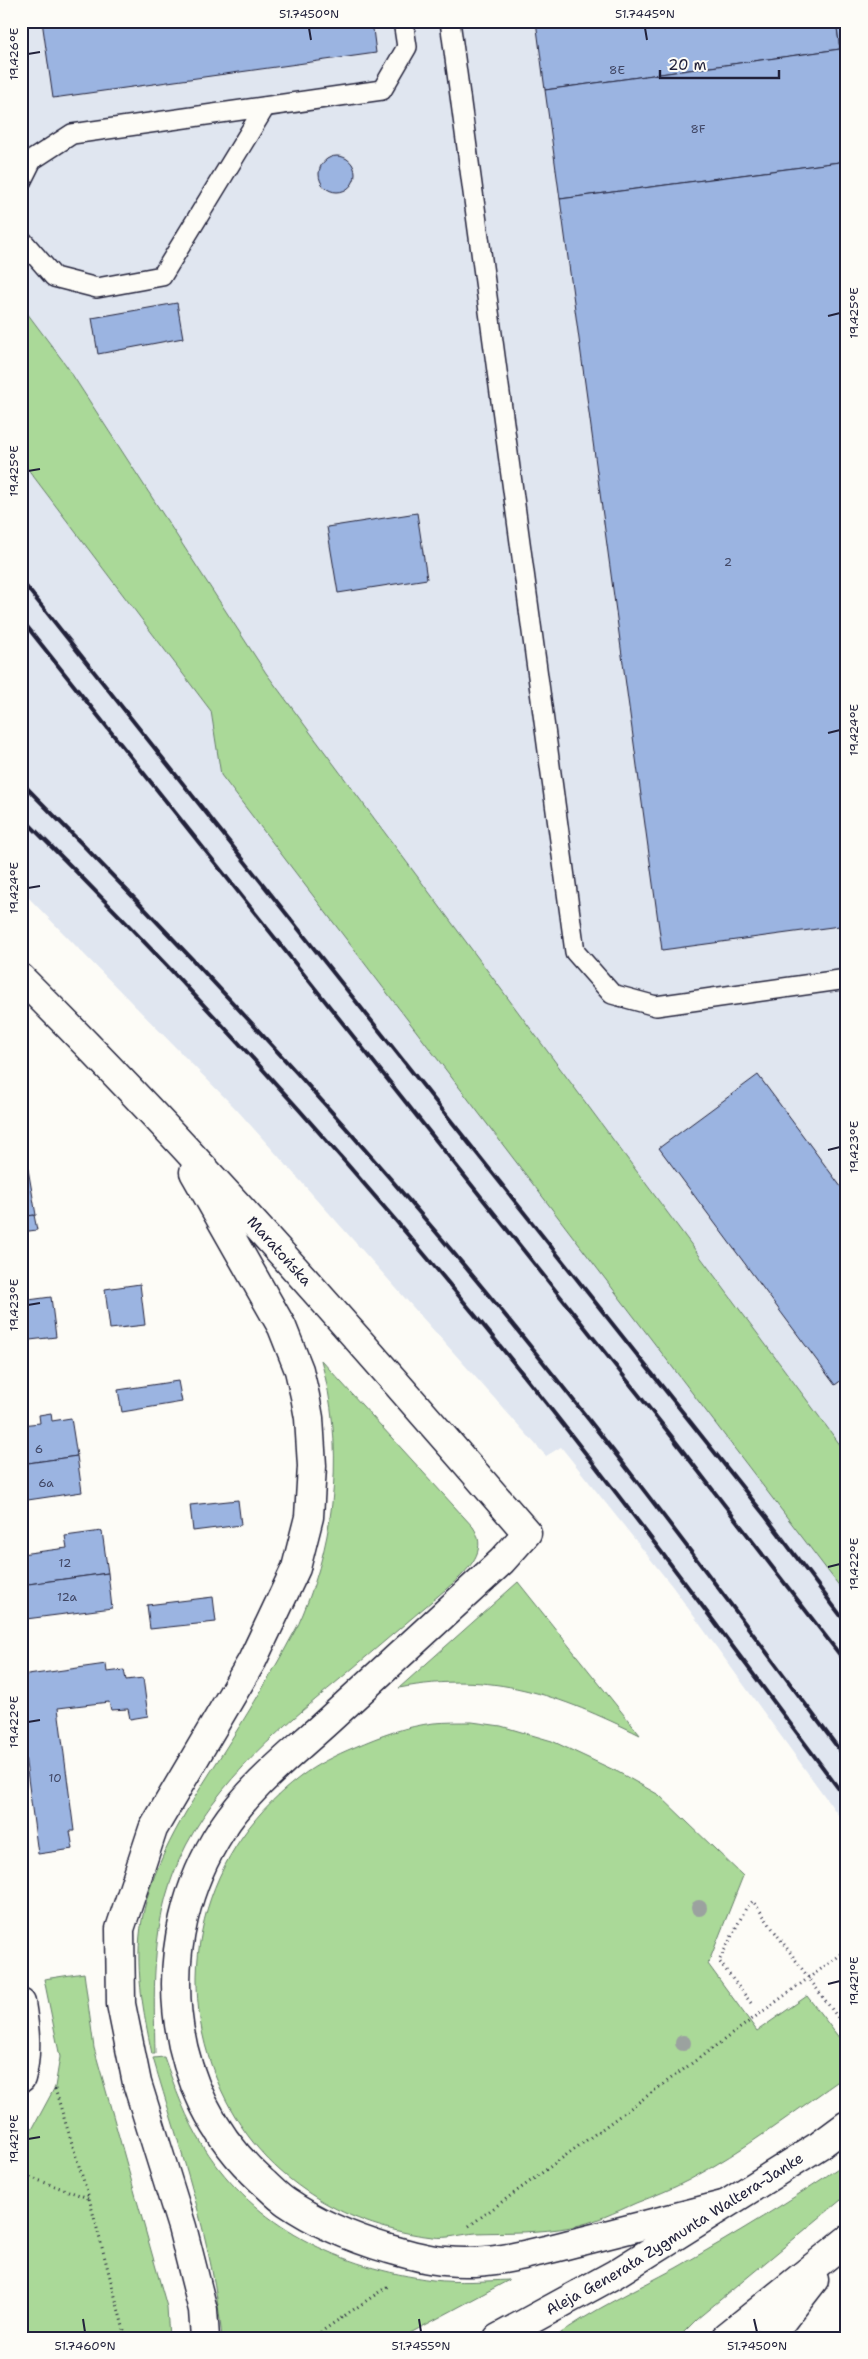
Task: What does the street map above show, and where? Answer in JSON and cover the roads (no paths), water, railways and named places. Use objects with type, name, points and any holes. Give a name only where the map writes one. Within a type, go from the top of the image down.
[{"type":"main road","name":"Maratońska","points":[[21,978],[170,1129],[354,1334],[527,1534],[502,1561],[260,1783],[223,1828],[203,1865],[189,1901],[179,1935],[176,1967],[176,2015],[184,2053],[201,2099],[223,2138],[242,2164],[284,2201],[336,2231],[370,2243],[427,2258],[473,2263],[518,2257],[724,2205]]},
{"type":"main road","points":[[170,1129],[282,1327],[299,1370],[305,1396],[309,1418],[312,1466],[309,1518],[296,1568],[252,1661],[153,1829],[120,1930],[121,2004],[137,2083],[182,2227],[202,2310],[205,2338]]},
{"type":"main road","points":[[21,2003],[25,2026],[23,2071]]},
{"type":"main road","name":"Aleja Generała Zygmunta Waltera-Janke","points":[[505,2335],[615,2274],[820,2145],[847,2125]]},
{"type":"main road","points":[[725,2338],[845,2242]]},
{"type":"main road","points":[[769,2338],[845,2242]]},
{"type":"lane","points":[[21,182],[32,160],[72,134],[382,90],[407,47],[403,21]]},
{"type":"lane","points":[[450,21],[575,952],[612,994],[656,1006],[847,980]]},
{"type":"lane","points":[[21,239],[54,277],[97,288],[162,276],[265,107]]},
{"type":"railway","points":[[21,580],[766,1517],[847,1624]]},
{"type":"railway","points":[[21,619],[669,1433],[847,1664]]},
{"type":"railway","points":[[21,782],[128,892],[285,1059],[436,1232],[490,1296],[594,1427],[847,1760]]},
{"type":"railway","points":[[21,816],[159,957],[226,1029],[421,1251],[546,1403],[698,1600],[847,1800]]}]
